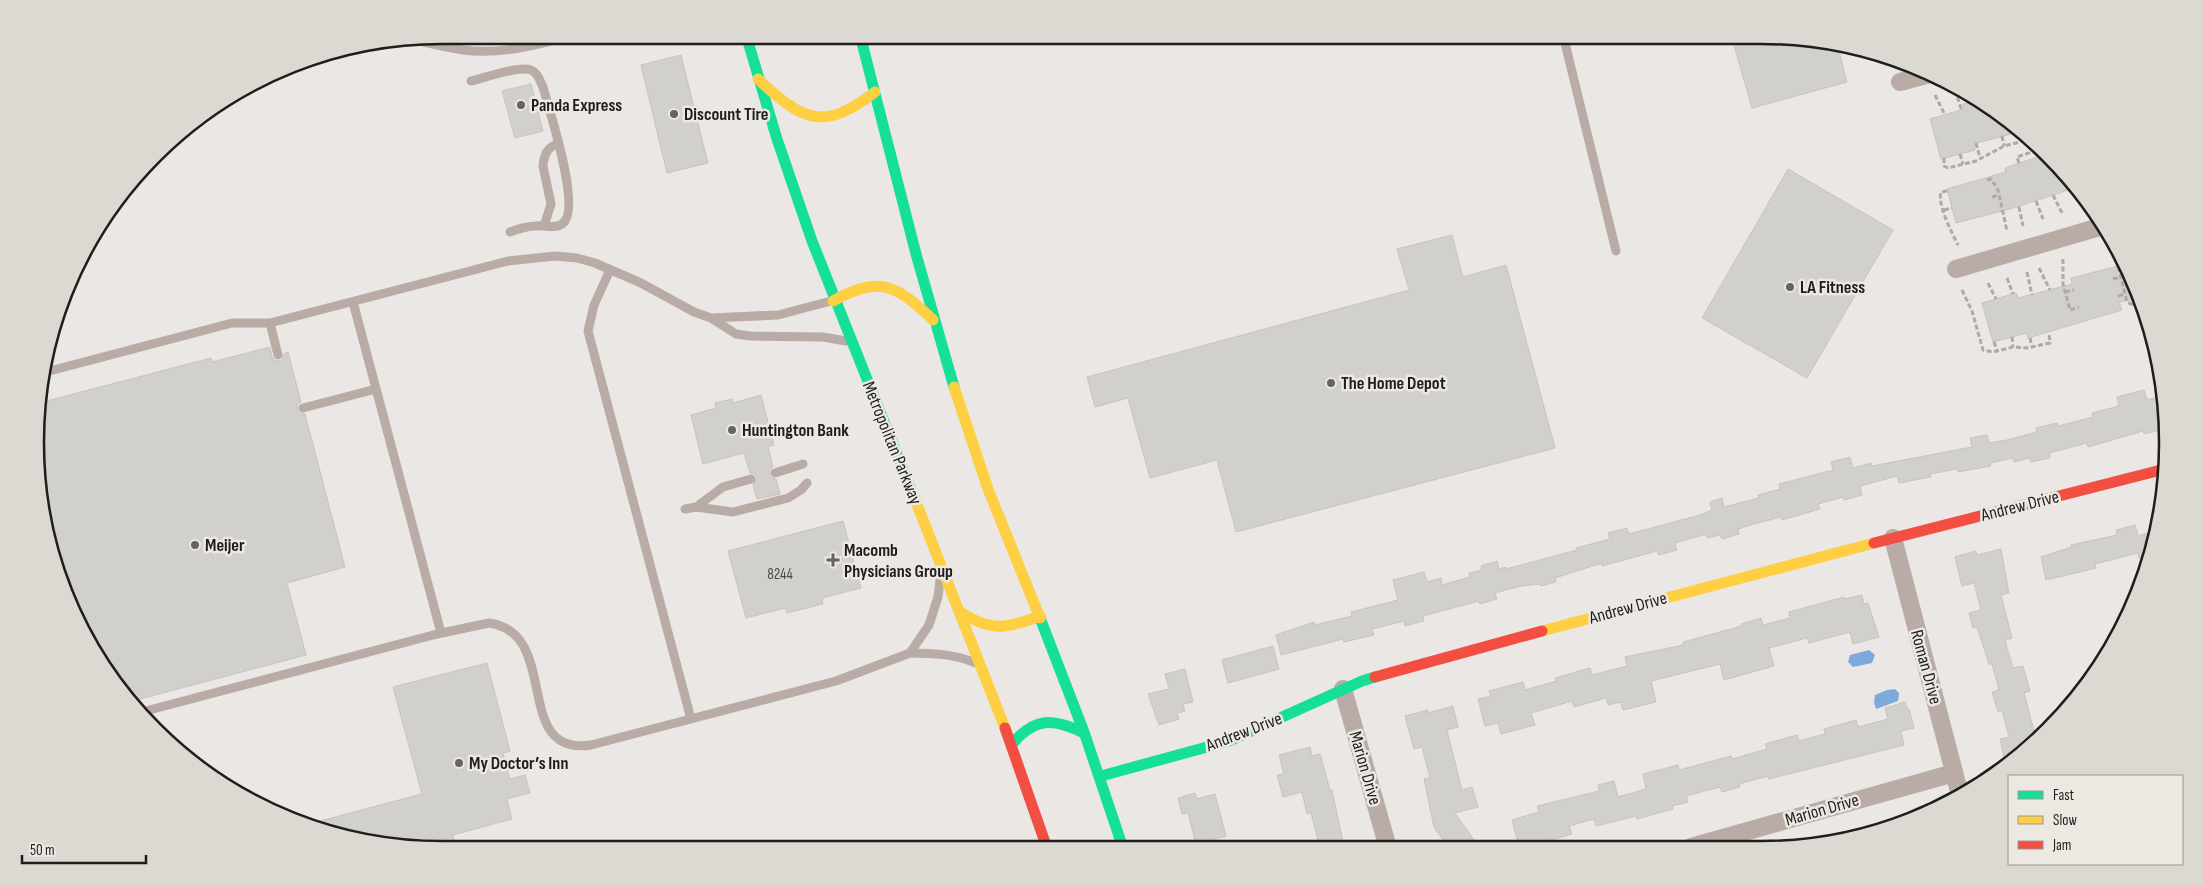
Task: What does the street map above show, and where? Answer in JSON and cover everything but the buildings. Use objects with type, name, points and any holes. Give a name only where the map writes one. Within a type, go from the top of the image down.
[{"type":"main road","name":"Metropolitan Parkway","points":[[748,44],[757,79],[792,187],[833,301],[982,665],[1012,744],[1044,841]]},
{"type":"main road","points":[[862,44],[933,320],[959,407],[984,479],[1040,616],[1101,776],[1121,841]]},
{"type":"main road","points":[[757,79],[780,100],[799,111],[817,118],[832,118],[846,114],[875,92]]},
{"type":"main road","points":[[833,301],[861,287],[875,285],[904,294],[933,320]]},
{"type":"main road","name":"Andrew Drive","points":[[1101,776],[1246,735],[1362,681],[1444,657],[1892,538],[2158,471]]},
{"type":"main road","points":[[959,611],[974,622],[999,629],[1011,627],[1040,616]]},
{"type":"main road","points":[[1012,744],[1021,732],[1041,722],[1054,721],[1068,724],[1084,733]]},
{"type":"street","points":[[1900,82],[1919,77]]},
{"type":"street","points":[[1956,269],[2096,228]]},
{"type":"street","name":"Roman Drive","points":[[1892,538],[1958,789]]},
{"type":"street","name":"Marion Drive","points":[[1343,689],[1386,841]]},
{"type":"street","name":"Marion Drive","points":[[1712,841],[1954,773]]},
{"type":"lane","points":[[435,44],[486,52],[515,49],[536,44]]},
{"type":"lane","points":[[1565,44],[1616,251]]},
{"type":"lane","points":[[471,81],[519,70],[529,69],[536,73],[542,87],[558,144],[569,189],[570,215],[564,223],[558,226],[528,227],[510,232]]},
{"type":"lane","points":[[544,226],[551,204],[543,160],[548,149],[558,144]]},
{"type":"lane","points":[[50,371],[232,322],[270,323],[524,258],[555,256],[577,258],[641,283],[694,312],[711,318],[736,334],[750,336],[823,337],[850,342]]},
{"type":"lane","points":[[610,270],[594,305],[588,330],[691,719]]},
{"type":"lane","points":[[711,318],[778,315],[833,301]]},
{"type":"lane","points":[[353,302],[441,633]]},
{"type":"lane","points":[[270,323],[278,355]]},
{"type":"lane","points":[[303,408],[376,389]]},
{"type":"lane","points":[[775,473],[803,464]]},
{"type":"lane","points":[[696,507],[723,487],[751,479]]},
{"type":"lane","points":[[685,509],[696,507],[733,512],[788,498],[801,490],[807,483]]},
{"type":"lane","points":[[910,653],[919,642],[932,618],[938,597],[942,566]]},
{"type":"lane","points":[[148,710],[441,633],[489,623],[503,627],[525,646],[550,733],[555,739],[575,746],[591,745],[836,680],[910,653],[935,653],[961,657],[982,665]]},
{"type":"path","points":[[1935,95],[1945,115]]},
{"type":"path","points":[[1957,95],[1962,111]]},
{"type":"path","points":[[2002,136],[2004,146]]},
{"type":"path","points":[[1944,158],[1944,166],[1948,168],[1980,158],[2004,146],[2021,141]]},
{"type":"path","points":[[1976,143],[1980,158]]},
{"type":"path","points":[[2019,163],[2017,157],[2032,152]]},
{"type":"path","points":[[1960,154],[1963,164]]},
{"type":"path","points":[[1987,180],[1991,179],[1999,195],[2007,231]]},
{"type":"path","points":[[1947,190],[1940,194],[1948,225],[1958,245]]},
{"type":"path","points":[[1992,197],[1999,195]]},
{"type":"path","points":[[2053,195],[2062,214]]},
{"type":"path","points":[[2036,201],[2043,219]]},
{"type":"path","points":[[2019,206],[2023,226]]},
{"type":"path","points":[[1944,210],[1952,208]]},
{"type":"path","points":[[2063,259],[2065,292],[2070,310],[2079,307]]},
{"type":"path","points":[[2117,263],[2127,302],[2135,306]]},
{"type":"path","points":[[2039,268],[2050,290]]},
{"type":"path","points":[[2027,272],[2032,294]]},
{"type":"path","points":[[2113,279],[2120,277]]},
{"type":"path","points":[[2006,278],[2013,294]]},
{"type":"path","points":[[1988,283],[1996,299]]},
{"type":"path","points":[[1962,290],[1972,311],[1983,350],[1997,351],[2013,347],[2032,347],[2050,343],[2048,333]]},
{"type":"path","points":[[2065,292],[2074,290]]},
{"type":"path","points":[[2118,296],[2125,294]]},
{"type":"path","points":[[2012,337],[2013,347]]},
{"type":"path","points":[[2030,338],[2032,347]]},
{"type":"path","points":[[1994,342],[1997,351]]},
{"type":"water","points":[[1869,650],[1875,655],[1872,663],[1853,667],[1848,662],[1850,655]]},
{"type":"water","points":[[1895,689],[1899,693],[1898,701],[1876,709],[1875,695]]},
{"type":"traffic: fast","points":[[749,44],[777,139],[812,241],[914,497]]},
{"type":"traffic: fast","points":[[862,44],[916,254],[954,387]]},
{"type":"traffic: fast","points":[[1040,618],[1084,732],[1121,841]]},
{"type":"traffic: fast","points":[[1101,776],[1229,741],[1362,681],[1375,677]]},
{"type":"traffic: fast","points":[[1012,744],[1029,729],[1045,723],[1063,725],[1084,733]]},
{"type":"traffic: slow","points":[[758,79],[788,104],[801,112],[814,116],[827,117],[841,113],[857,105],[875,92]]},
{"type":"traffic: slow","points":[[833,301],[863,288],[875,286],[887,288],[909,299],[933,320]]},
{"type":"traffic: slow","points":[[954,387],[988,489],[1040,618]]},
{"type":"traffic: slow","points":[[914,497],[1005,728]]},
{"type":"traffic: slow","points":[[1542,631],[1874,543]]},
{"type":"traffic: slow","points":[[959,611],[980,622],[998,626],[1017,624],[1040,616]]},
{"type":"traffic: jam","points":[[1874,543],[2158,471]]},
{"type":"traffic: jam","points":[[1375,677],[1542,631]]},
{"type":"traffic: jam","points":[[1005,728],[1045,841]]},
{"type":"place","name":"Panda Express","points":[[521,105]]},
{"type":"place","name":"Discount Tire","points":[[674,114]]},
{"type":"place","name":"LA Fitness","points":[[1790,287]]},
{"type":"place","name":"The Home Depot","points":[[1331,383]]},
{"type":"place","name":"Huntington Bank","points":[[732,430]]},
{"type":"place","name":"Meijer","points":[[195,545]]},
{"type":"place","name":"Macomb Physicians Group","points":[[833,560]]},
{"type":"place","name":"My Doctor’s Inn","points":[[459,763]]}]
